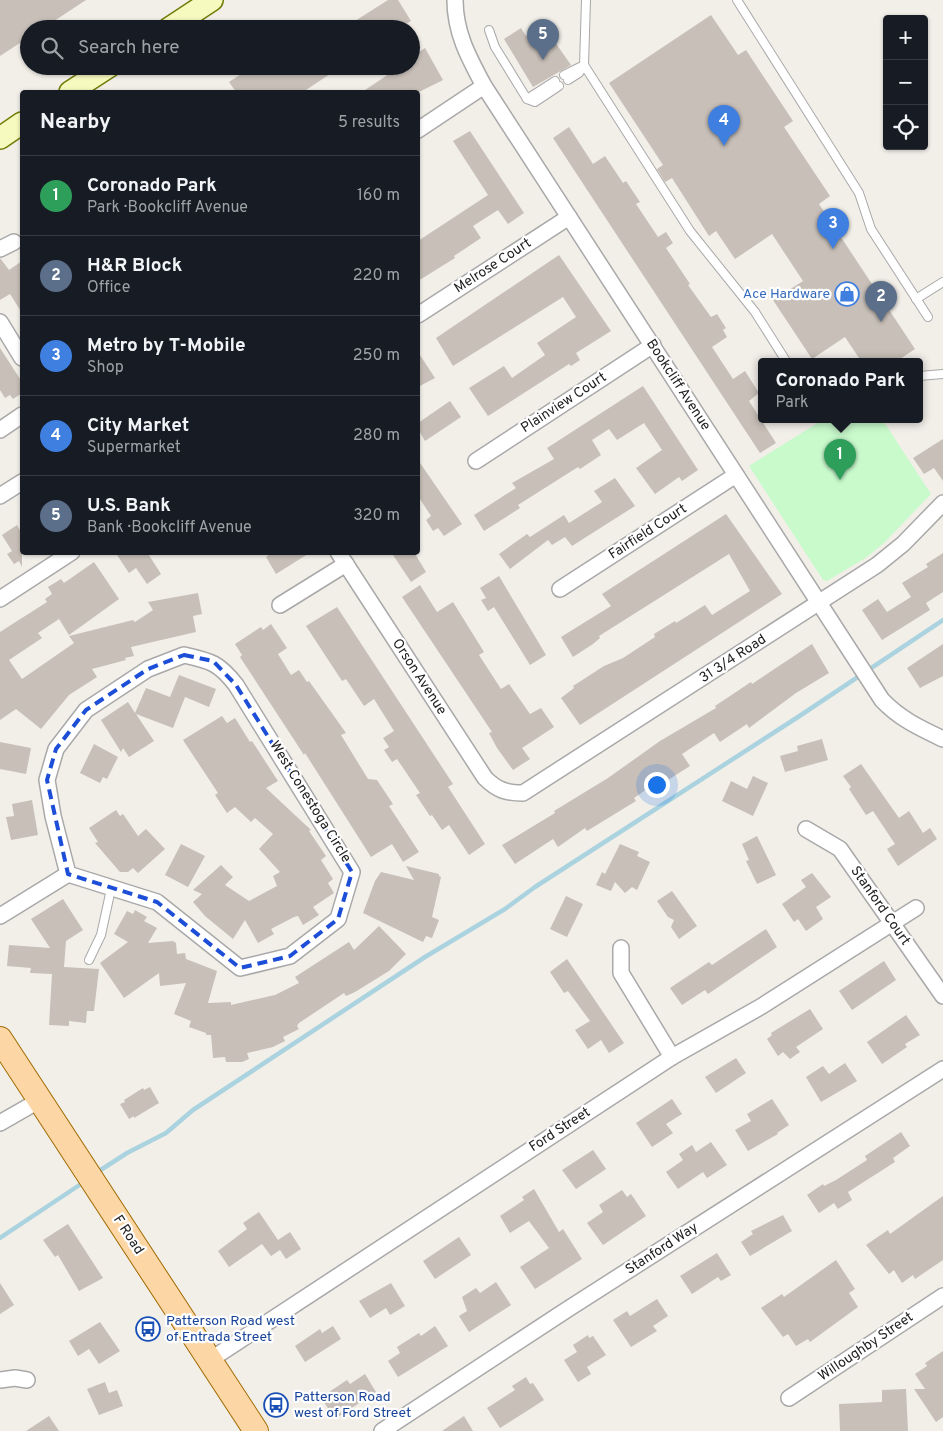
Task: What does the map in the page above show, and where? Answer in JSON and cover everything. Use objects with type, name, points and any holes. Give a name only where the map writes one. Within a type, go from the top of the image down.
[{"type":"main road","name":"F Road","points":[[0,1039],[256,1431]]},
{"type":"street","points":[[182,20],[212,0]]},
{"type":"street","name":"Bookcliff Avenue","points":[[455,0],[455,13],[461,40],[484,86],[819,603],[889,706],[907,722],[943,739]]},
{"type":"street","points":[[73,90],[96,75]]},
{"type":"street","points":[[420,129],[484,86]]},
{"type":"street","points":[[0,138],[20,124]]},
{"type":"street","name":"Melrose Court","points":[[420,315],[569,217]]},
{"type":"street","points":[[0,249],[14,242]]},
{"type":"street","points":[[0,322],[20,355]]},
{"type":"street","name":"Plainview Court","points":[[476,461],[653,345]]},
{"type":"street","points":[[0,430],[20,416]]},
{"type":"street","name":"Fairfield Court","points":[[560,589],[736,475]]},
{"type":"street","points":[[0,496],[20,483]]},
{"type":"street","name":"31 3/4 Road","points":[[508,793],[523,793],[533,789],[877,565],[903,544],[943,503]]},
{"type":"street","points":[[0,599],[67,555]]},
{"type":"street","points":[[280,605],[342,558]]},
{"type":"street","name":"Orson Avenue","points":[[342,558],[485,778],[495,788],[508,793]]},
{"type":"street","name":"West Conestoga Circle","points":[[184,655],[213,661],[225,670],[236,684],[352,872],[338,920],[290,956],[240,968],[157,902],[68,874],[53,816],[47,780],[56,749],[86,710],[148,669],[184,655]]},
{"type":"street","name":"Stanford Court","points":[[806,829],[840,849],[943,996]]},
{"type":"street","points":[[0,916],[68,874]]},
{"type":"street","name":"Ford Street","points":[[210,1360],[672,1057],[762,1006],[891,922],[916,908]]},
{"type":"street","points":[[621,948],[620,973],[672,1057]]},
{"type":"street","name":"Stanford Way","points":[[382,1431],[568,1309],[943,1070]]},
{"type":"street","points":[[0,1123],[40,1100]]},
{"type":"street","name":"Willoughby Street","points":[[789,1398],[943,1296]]},
{"type":"street","points":[[0,1380],[15,1378],[27,1380]]},
{"type":"lane","points":[[586,0],[584,65],[690,232],[755,312],[784,358]]},
{"type":"lane","points":[[737,0],[860,193],[871,229],[928,318]]},
{"type":"lane","points":[[490,30],[495,47],[528,99],[534,102],[557,84]]},
{"type":"lane","points":[[566,77],[584,65]]},
{"type":"lane","points":[[916,299],[943,282]]},
{"type":"lane","points":[[923,376],[943,374]]},
{"type":"lane","points":[[89,960],[101,935],[111,889]]},
{"type":"highlighted area","points":[[184,655],[213,661],[236,685],[352,872],[338,919],[290,956],[240,968],[157,902],[68,874],[47,780],[56,749],[86,710],[148,669]]},
{"type":"green space","points":[[818,423],[885,423],[931,494],[884,543],[867,557],[827,581],[823,580],[749,466]]},
{"type":"building","points":[[0,0],[86,0],[56,20],[20,20],[20,43],[0,56]]},
{"type":"building","points":[[388,0],[398,0],[410,20],[357,20]]},
{"type":"building","points":[[711,15],[738,55],[746,50],[793,121],[784,127],[830,196],[819,204],[915,349],[902,358],[859,358],[845,337],[811,358],[773,300],[803,281],[772,234],[735,259],[716,231],[709,236],[672,178],[665,182],[657,169],[663,165],[609,83]]},
{"type":"building","points":[[543,25],[571,65],[533,87],[504,39],[521,28],[526,36]]},
{"type":"building","points":[[425,48],[443,80],[420,92],[365,90],[388,75],[420,75],[420,51]]},
{"type":"building","points":[[240,75],[328,75],[306,90],[235,90],[229,82]]},
{"type":"building","points":[[569,127],[593,164],[605,156],[623,183],[626,181],[640,202],[636,204],[658,237],[666,232],[673,243],[666,248],[690,284],[688,285],[711,317],[717,314],[726,328],[723,330],[727,337],[712,347],[733,379],[745,371],[758,391],[758,394],[749,401],[758,415],[758,423],[763,423],[776,443],[760,453],[553,138]]},
{"type":"building","points":[[470,131],[524,213],[508,224],[498,210],[473,226],[481,238],[454,256],[455,258],[420,280],[420,240],[488,195],[453,141]]},
{"type":"building","points":[[559,255],[611,331],[576,353],[580,360],[571,366],[569,364],[488,416],[469,388],[504,366],[512,378],[545,355],[537,343],[576,317],[563,297],[453,366],[436,338]]},
{"type":"building","points":[[0,258],[9,270],[20,262],[20,310],[10,294],[0,300]]},
{"type":"building","points":[[0,348],[20,379],[20,394],[13,399],[10,395],[5,398],[0,390]]},
{"type":"building","points":[[420,355],[435,378],[420,386]]},
{"type":"building","points":[[643,386],[698,470],[682,481],[679,477],[655,494],[636,468],[662,450],[644,423],[617,440],[609,429],[592,440],[601,455],[580,469],[578,467],[518,505],[520,508],[484,531],[474,515],[516,488],[512,483],[554,459],[547,448]]},
{"type":"building","points":[[450,401],[461,417],[425,441],[420,432],[420,422]]},
{"type":"building","points":[[943,439],[943,481],[934,468],[924,474],[913,458]]},
{"type":"building","points":[[420,463],[462,524],[444,536],[438,528],[433,531],[426,520],[431,516],[420,499]]},
{"type":"building","points":[[615,478],[635,506],[572,546],[565,537],[552,545],[548,540],[510,569],[499,554],[527,534],[530,537],[564,515],[569,523],[602,502],[594,491]]},
{"type":"building","points":[[726,514],[782,594],[580,725],[561,698],[574,688],[573,686],[604,666],[623,658],[655,637],[654,634],[675,621],[676,623],[705,605],[712,615],[750,591],[729,554],[599,636],[600,638],[593,644],[573,657],[561,637],[611,606],[602,594]]},
{"type":"building","points":[[17,525],[20,530],[22,567],[19,561],[14,564],[7,554],[12,551],[2,535]]},
{"type":"building","points":[[943,553],[943,592],[926,603],[930,610],[882,640],[862,610],[878,599],[887,612],[911,597],[902,583],[928,567],[926,564]]},
{"type":"building","points":[[117,555],[149,555],[161,574],[147,584],[136,568],[129,573]]},
{"type":"building","points":[[269,555],[306,555],[276,574],[266,557]]},
{"type":"building","points":[[393,555],[416,555],[426,572],[411,582]]},
{"type":"building","points":[[94,562],[119,599],[69,635],[59,619],[38,633],[42,638],[9,660],[22,679],[74,643],[69,636],[133,620],[135,622],[153,610],[148,602],[198,593],[202,614],[193,616],[196,632],[131,647],[134,656],[92,669],[97,677],[69,695],[41,729],[16,709],[0,720],[0,632],[47,602],[45,599],[52,594],[48,587],[61,579],[64,583]]},
{"type":"building","points":[[499,576],[546,655],[530,665],[494,607],[488,611],[481,600],[486,598],[480,588]]},
{"type":"building","points":[[420,585],[437,612],[453,602],[484,652],[479,655],[501,689],[509,684],[530,714],[541,708],[554,727],[522,748],[530,759],[513,770],[497,748],[489,733],[492,732],[402,597]]},
{"type":"building","points":[[337,607],[453,784],[448,787],[485,844],[469,855],[449,825],[442,830],[432,815],[430,816],[416,795],[420,793],[397,759],[392,762],[384,750],[389,747],[383,738],[394,731],[374,699],[364,706],[346,679],[342,681],[306,626]]},
{"type":"building","points":[[271,624],[287,648],[278,654],[291,675],[299,670],[307,682],[309,681],[346,733],[341,735],[368,779],[377,780],[393,804],[389,806],[419,852],[403,862],[392,844],[371,857],[305,753],[304,755],[240,657],[242,655],[235,644],[261,627],[263,630]]},
{"type":"building","points":[[812,644],[829,673],[796,693],[749,728],[747,724],[720,742],[714,733],[682,754],[690,766],[668,780],[666,776],[634,798],[636,801],[587,831],[585,828],[558,847],[553,839],[515,864],[502,845],[555,813],[554,811],[608,778],[660,741],[716,708],[715,706],[751,682],[752,684]]},
{"type":"building","points":[[943,644],[943,676],[920,688],[907,668]]},
{"type":"building","points":[[179,675],[216,689],[209,707],[185,697],[173,728],[136,714],[154,741],[129,757],[123,748],[121,752],[101,720],[128,702],[135,713],[146,688],[170,697]]},
{"type":"building","points":[[222,716],[227,723],[235,718],[250,742],[252,741],[278,781],[266,788],[311,830],[309,831],[326,856],[321,860],[333,879],[328,883],[334,893],[313,907],[319,915],[303,925],[298,916],[294,917],[271,929],[274,934],[258,943],[245,920],[233,939],[205,916],[193,902],[202,894],[193,890],[221,865],[233,877],[225,885],[249,901],[277,886],[273,876],[280,872],[259,849],[273,834],[255,818],[251,822],[235,807],[227,813],[215,795],[218,793],[183,740]]},
{"type":"building","points":[[822,739],[828,760],[785,772],[780,756],[798,751],[797,746]]},
{"type":"building","points":[[0,742],[31,748],[26,774],[0,769]]},
{"type":"building","points":[[94,744],[118,757],[107,779],[103,777],[100,783],[80,773]]},
{"type":"building","points":[[861,764],[899,818],[909,811],[923,833],[930,828],[937,839],[898,866],[887,849],[895,844],[873,811],[866,815],[843,776]]},
{"type":"building","points":[[753,776],[768,783],[753,816],[722,801],[731,781],[747,789]]},
{"type":"building","points":[[32,800],[38,835],[11,840],[6,817],[14,816],[12,804]]},
{"type":"building","points":[[116,810],[120,816],[123,814],[138,836],[146,829],[165,849],[138,873],[133,868],[128,872],[120,872],[95,843],[98,842],[89,828]]},
{"type":"building","points":[[757,836],[776,875],[757,884],[746,861],[749,860],[742,844]]},
{"type":"building","points":[[181,844],[205,856],[188,887],[165,875]]},
{"type":"building","points":[[620,844],[639,852],[637,856],[650,862],[637,890],[632,887],[625,893],[615,882],[611,891],[596,885],[602,872],[605,874]]},
{"type":"building","points":[[406,866],[439,874],[441,877],[432,917],[439,920],[432,938],[426,936],[423,942],[363,913],[375,881],[381,872],[414,880]]},
{"type":"building","points":[[812,873],[831,897],[816,907],[823,919],[806,931],[798,919],[794,922],[782,904],[806,887],[801,880]]},
{"type":"building","points":[[672,891],[697,926],[679,939],[671,927],[674,920],[668,917],[657,901]]},
{"type":"building","points":[[566,896],[583,904],[567,937],[550,929]]},
{"type":"building","points":[[63,899],[83,930],[66,941],[64,967],[99,969],[94,1011],[87,1011],[86,1023],[69,1021],[69,1026],[49,1025],[52,974],[30,973],[31,968],[7,966],[9,945],[50,948],[31,919]]},
{"type":"building","points":[[135,910],[147,917],[144,921],[157,928],[148,943],[173,941],[176,943],[177,954],[185,953],[186,959],[217,971],[208,1003],[231,1002],[231,1005],[275,995],[299,983],[295,977],[349,942],[354,950],[379,926],[406,954],[389,971],[355,992],[346,996],[344,993],[299,1023],[297,1026],[299,1029],[283,1037],[285,1041],[273,1047],[247,1053],[249,1059],[242,1062],[226,1062],[225,1057],[213,1058],[211,1035],[206,1035],[206,1033],[189,1027],[191,1021],[174,1014],[186,983],[160,986],[159,973],[124,998],[100,963],[128,942],[114,934],[127,911],[133,914]]},
{"type":"building","points":[[766,929],[777,947],[708,994],[705,990],[682,1005],[670,988],[709,962],[712,965]]},
{"type":"building","points":[[567,959],[624,1043],[609,1053],[601,1040],[588,1049],[575,1030],[590,1021],[568,991],[564,993],[550,972]]},
{"type":"building","points":[[884,961],[896,980],[852,1010],[839,991]]},
{"type":"building","points":[[810,1009],[823,1029],[796,1047],[800,1052],[790,1059],[783,1052],[778,1056],[767,1039],[772,1035],[771,1033]]},
{"type":"building","points":[[906,1015],[920,1035],[905,1044],[907,1047],[882,1064],[867,1042]]},
{"type":"building","points":[[736,1058],[746,1073],[716,1093],[705,1077]]},
{"type":"building","points":[[845,1063],[857,1081],[821,1102],[806,1077],[823,1066],[829,1074]]},
{"type":"building","points":[[150,1087],[159,1103],[129,1119],[120,1104],[143,1088],[144,1090]]},
{"type":"building","points":[[672,1099],[682,1114],[666,1124],[673,1133],[652,1147],[636,1123]]},
{"type":"building","points":[[772,1099],[789,1125],[778,1134],[748,1151],[735,1130],[751,1121],[747,1114]]},
{"type":"building","points":[[901,1132],[910,1146],[893,1158],[895,1162],[848,1192],[852,1200],[838,1209],[834,1203],[819,1213],[807,1195],[823,1184],[824,1186],[836,1180],[867,1160],[865,1156]]},
{"type":"building","points":[[711,1142],[727,1165],[707,1178],[703,1172],[678,1189],[666,1172],[683,1160],[679,1154],[692,1145],[696,1152]]},
{"type":"building","points":[[593,1150],[606,1169],[576,1189],[562,1170]]},
{"type":"building","points":[[534,1189],[559,1232],[563,1229],[582,1259],[535,1289],[520,1267],[549,1248],[529,1221],[510,1233],[500,1216],[524,1200],[522,1197]]},
{"type":"building","points":[[622,1190],[627,1197],[631,1194],[646,1216],[603,1245],[587,1223],[603,1212],[599,1205]]},
{"type":"building","points":[[943,1196],[943,1260],[915,1279],[913,1275],[902,1283],[894,1270],[889,1274],[866,1245],[888,1230],[890,1234]]},
{"type":"building","points":[[259,1212],[278,1240],[290,1232],[301,1249],[286,1259],[280,1250],[271,1256],[262,1244],[229,1267],[218,1251],[247,1229],[243,1223]]},
{"type":"building","points":[[783,1215],[792,1231],[750,1256],[741,1242],[753,1234],[751,1231]]},
{"type":"building","points":[[68,1224],[103,1278],[79,1291],[58,1255],[55,1257],[43,1240]]},
{"type":"building","points":[[459,1237],[471,1255],[435,1279],[423,1261]]},
{"type":"building","points":[[717,1253],[731,1275],[721,1281],[718,1277],[692,1294],[680,1276]]},
{"type":"building","points":[[836,1260],[855,1289],[849,1293],[858,1307],[810,1342],[808,1339],[796,1346],[788,1334],[783,1337],[761,1308],[782,1294],[784,1297]]},
{"type":"building","points":[[496,1282],[511,1305],[469,1332],[459,1316],[467,1311],[462,1297],[476,1288],[480,1293]]},
{"type":"building","points":[[0,1283],[14,1305],[0,1314]]},
{"type":"building","points":[[391,1283],[405,1306],[390,1315],[386,1308],[370,1318],[359,1301]]},
{"type":"building","points":[[657,1299],[668,1316],[653,1326],[657,1331],[631,1347],[613,1320],[627,1311],[630,1316]]},
{"type":"building","points":[[100,1322],[120,1351],[99,1364],[89,1349],[78,1356],[69,1341]]},
{"type":"building","points":[[333,1326],[341,1339],[305,1362],[295,1346],[320,1329],[322,1333]]},
{"type":"building","points":[[435,1326],[448,1346],[398,1377],[388,1361],[400,1353],[397,1347],[419,1333],[421,1336]]},
{"type":"building","points":[[588,1335],[589,1338],[593,1336],[606,1355],[587,1367],[591,1374],[578,1382],[564,1360],[577,1352],[573,1345]]},
{"type":"building","points":[[943,1351],[943,1417],[936,1422],[914,1389],[925,1389],[915,1374],[927,1366],[925,1363]]},
{"type":"building","points":[[365,1374],[376,1392],[335,1419],[324,1402],[332,1396],[329,1392],[347,1380],[350,1384]]},
{"type":"building","points":[[526,1377],[530,1384],[533,1383],[544,1400],[500,1428],[487,1408],[515,1390],[512,1386]]},
{"type":"building","points":[[105,1382],[109,1393],[117,1390],[123,1406],[99,1415],[87,1389]]},
{"type":"building","points":[[906,1389],[908,1431],[840,1431],[839,1404],[882,1402],[882,1390]]},
{"type":"building","points":[[49,1416],[59,1431],[26,1431]]},
{"type":"building","points":[[464,1416],[473,1431],[442,1431]]},
{"type":"waterway","points":[[96,1173],[127,1153],[166,1133],[193,1110],[425,957],[505,909],[535,887],[798,717],[943,620]]},
{"type":"waterway","points":[[0,1238],[84,1182]]},
{"type":"place","name":"U.S. Bank","points":[[543,60]]},
{"type":"place","name":"City Market","points":[[724,146]]},
{"type":"place","name":"Metro by T-Mobile","points":[[833,249]]},
{"type":"place","name":"Ace Hardware","points":[[847,294]]},
{"type":"place","name":"H&R Block","points":[[881,322]]},
{"type":"place","name":"Coronado Park","points":[[840,480]]},
{"type":"place","name":"Patterson Road west of Entrada Street","points":[[148,1329]]},
{"type":"place","name":"Patterson Road west of Ford Street","points":[[276,1405]]}]
